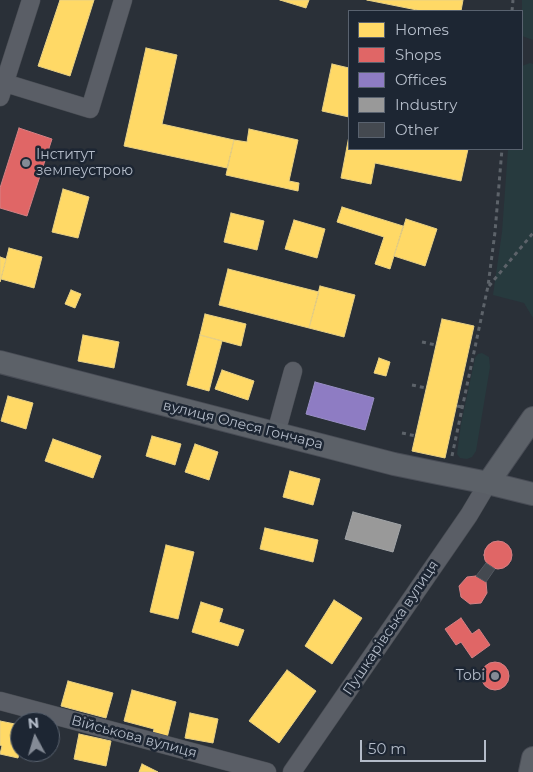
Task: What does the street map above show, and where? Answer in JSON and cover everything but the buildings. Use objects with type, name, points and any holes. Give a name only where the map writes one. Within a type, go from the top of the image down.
[{"type":"main road","name":"вулиця Олеся Гончара","points":[[0,362],[394,464],[533,494]]},
{"type":"main road","points":[[488,483],[533,418]]},
{"type":"main road","points":[[530,772],[533,758]]},
{"type":"street","points":[[31,0],[2,90],[90,110],[123,0]]},
{"type":"street","points":[[276,433],[293,371]]},
{"type":"street","name":"Пушкарівська вулиця","points":[[292,772],[469,515],[488,483]]},
{"type":"street","name":"Військова вулиця","points":[[0,701],[267,772]]},
{"type":"path","points":[[451,464],[488,286],[502,150]]},
{"type":"path","points":[[488,286],[533,233]]},
{"type":"path","points":[[422,342],[436,345]]},
{"type":"path","points":[[412,385],[426,388]]},
{"type":"path","points":[[457,406],[463,407]]},
{"type":"path","points":[[402,433],[416,436]]},
{"type":"green space","points":[[522,0],[533,0],[533,40],[523,36]]},
{"type":"green space","points":[[533,64],[533,318],[524,303],[493,295],[502,232],[508,150],[523,150],[523,66]]},
{"type":"green space","points":[[482,353],[489,357],[490,367],[476,451],[472,457],[467,459],[460,458],[457,454],[461,424],[475,358],[478,354]]},
{"type":"place","name":"Інститут землеустрою","points":[[26,163]]},
{"type":"place","name":"Tobi","points":[[495,676]]}]
